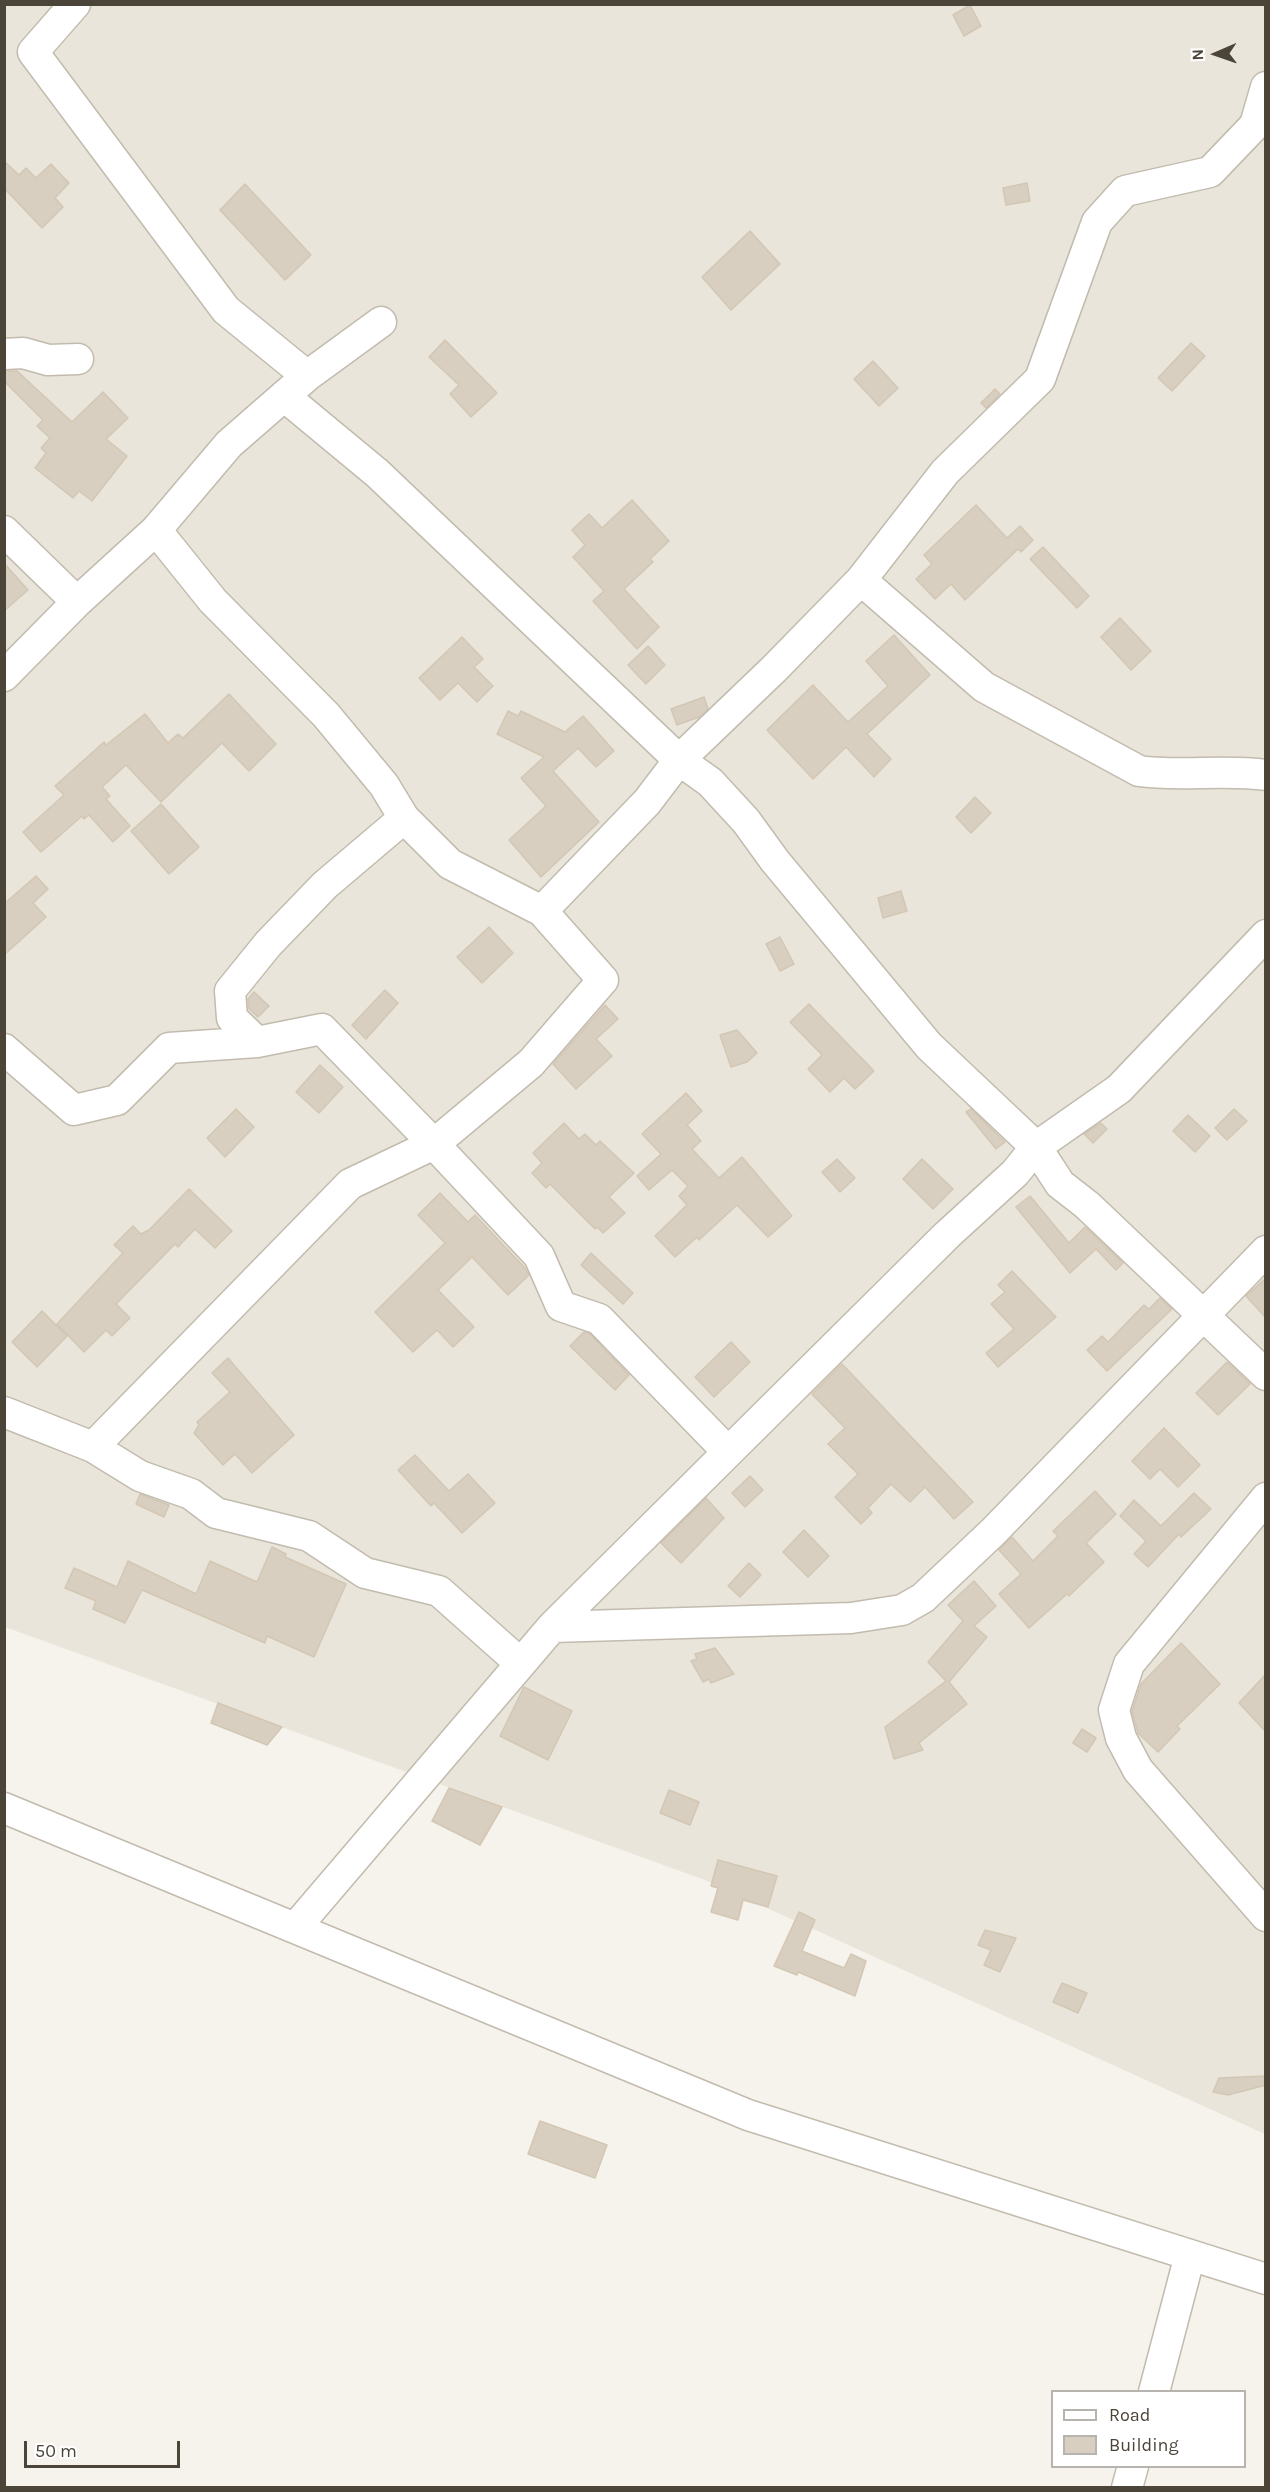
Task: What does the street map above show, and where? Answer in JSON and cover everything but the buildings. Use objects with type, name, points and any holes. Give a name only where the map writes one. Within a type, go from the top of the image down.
[{"type":"street","points":[[75,4],[33,52],[226,310],[307,376]]},
{"type":"street","points":[[543,911],[647,802],[679,760],[774,669],[861,580],[945,472],[1041,379],[1097,222],[1125,191],[1210,172],[1255,125],[1266,87]]},
{"type":"street","points":[[4,676],[77,602],[156,530],[229,444],[307,376],[381,322]]},
{"type":"street","points":[[4,354],[23,353],[48,360],[78,359]]},
{"type":"street","points":[[284,396],[377,473],[679,760],[710,782],[746,821],[775,861],[929,1046],[1036,1147],[1060,1184],[1087,1205],[1266,1375]]},
{"type":"street","points":[[93,1447],[350,1184],[434,1143],[531,1063],[603,980],[543,911],[450,864],[404,818],[384,785],[326,715],[213,601],[156,530]]},
{"type":"street","points":[[4,531],[77,602]]},
{"type":"street","points":[[861,580],[984,687],[1139,771],[1158,774],[1246,772],[1266,776]]},
{"type":"street","points":[[257,1042],[232,1018],[230,991],[268,944],[325,885],[404,818]]},
{"type":"street","points":[[296,1927],[552,1627],[947,1235],[1014,1173],[1036,1147],[1119,1089],[1266,935]]},
{"type":"street","points":[[4,1049],[74,1110],[117,1100],[169,1048],[257,1042],[322,1029],[434,1143],[539,1256],[561,1306],[599,1319],[728,1452]]},
{"type":"street","points":[[552,1627],[851,1618],[902,1610],[923,1598],[993,1532],[1203,1313],[1266,1251]]},
{"type":"street","points":[[4,1412],[93,1447],[140,1476],[191,1494],[216,1513],[309,1536],[365,1573],[439,1591],[520,1664]]},
{"type":"street","points":[[1266,1498],[1129,1664],[1114,1710],[1121,1738],[1138,1770],[1266,1916]]},
{"type":"street","points":[[4,1808],[748,2115],[1266,2279]]},
{"type":"street","points":[[1154,2390],[1190,2255]]},
{"type":"street","points":[[1127,2487],[1132,2468]]},
{"type":"shaded area","points":[[4,5],[1265,5],[1265,2134],[705,1880],[5,1627]]}]
